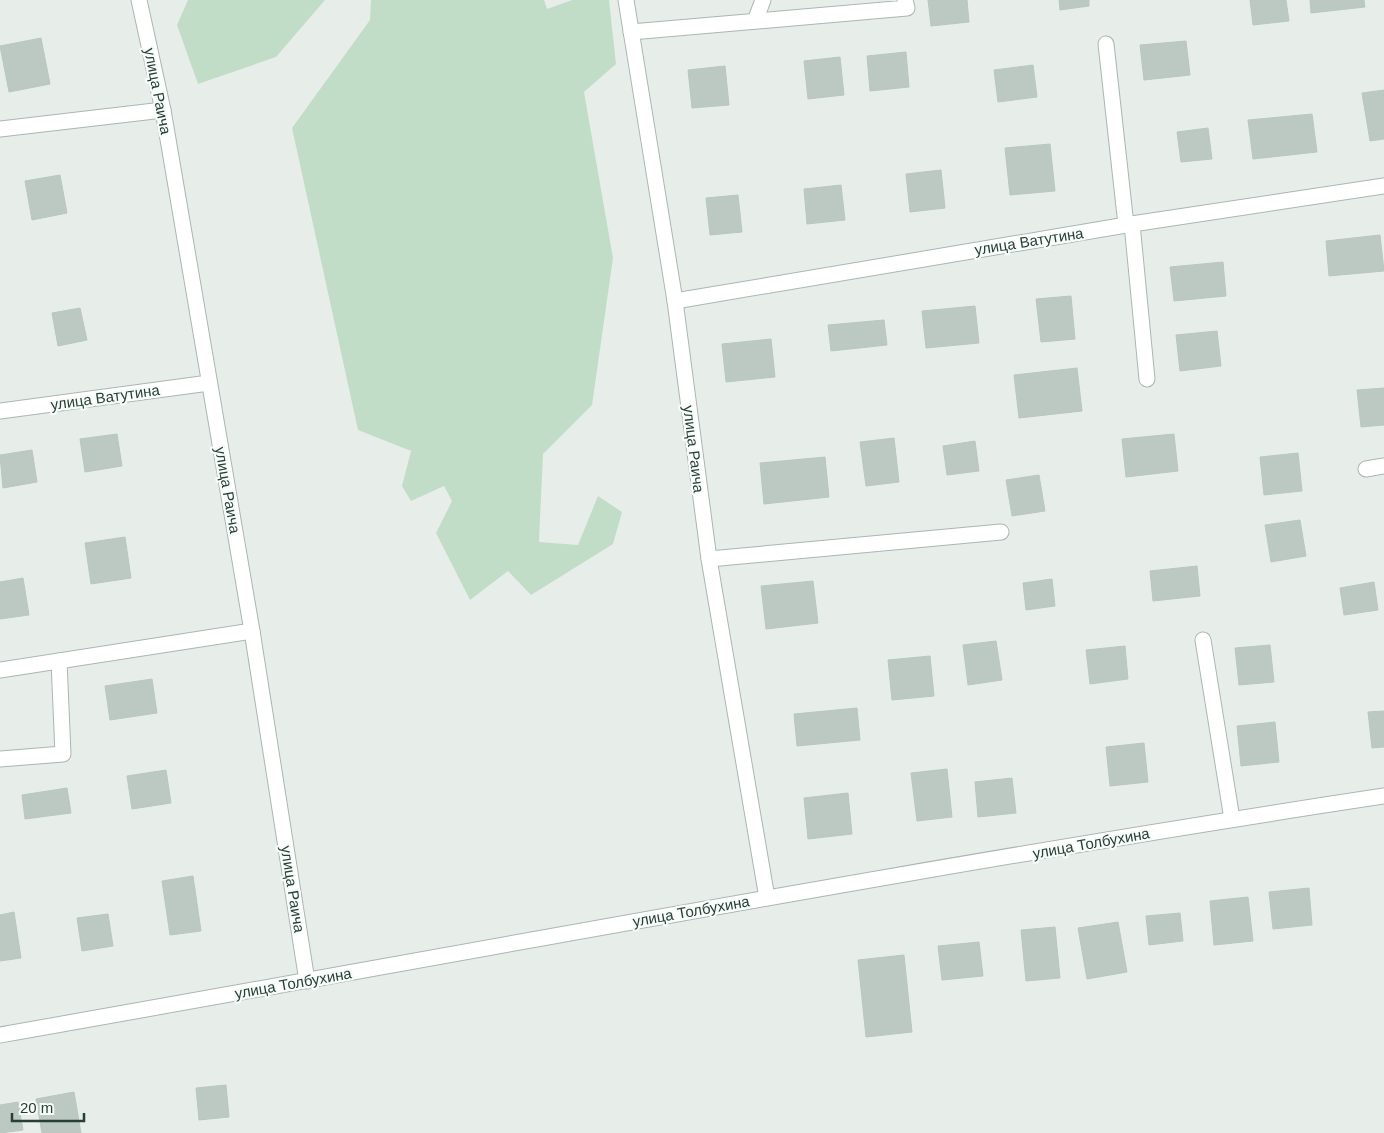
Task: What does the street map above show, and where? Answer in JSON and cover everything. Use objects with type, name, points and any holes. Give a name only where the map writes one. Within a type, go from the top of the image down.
[{"type":"street","name":"улица Раича","points":[[139,0],[163,110],[252,631],[307,981]]},
{"type":"street","name":"улица Раича","points":[[626,0],[675,301],[708,558],[767,898]]},
{"type":"street","points":[[755,21],[763,0]]},
{"type":"street","points":[[631,32],[907,8],[905,0]]},
{"type":"street","points":[[1106,44],[1147,379]]},
{"type":"street","points":[[0,129],[163,110]]},
{"type":"street","name":"улица Ватутина","points":[[675,301],[1129,225],[1384,186]]},
{"type":"street","name":"улица Ватутина","points":[[0,412],[209,383]]},
{"type":"street","points":[[1366,469],[1384,466]]},
{"type":"street","points":[[708,558],[1001,532]]},
{"type":"street","points":[[0,670],[252,631]]},
{"type":"street","points":[[1203,640],[1232,819]]},
{"type":"street","points":[[0,760],[63,754],[58,661]]},
{"type":"street","name":"улица Толбухина","points":[[0,1035],[767,898],[1232,819],[1384,796]]},
{"type":"green space","points":[[188,0],[325,0],[276,57],[198,84],[177,25]]},
{"type":"green space","points":[[371,0],[544,0],[547,9],[572,0],[609,0],[616,64],[584,92],[613,258],[592,405],[543,454],[539,542],[578,545],[598,496],[622,512],[613,544],[531,595],[508,571],[470,600],[436,533],[452,501],[444,486],[411,501],[402,486],[411,451],[358,430],[292,128],[370,20]]},
{"type":"building","points":[[928,0],[967,0],[969,22],[931,26]]},
{"type":"building","points":[[1059,0],[1089,0],[1089,6],[1060,10]]},
{"type":"building","points":[[1250,0],[1286,0],[1289,21],[1253,25]]},
{"type":"building","points":[[1310,0],[1364,0],[1365,7],[1311,13]]},
{"type":"building","points":[[41,38],[50,84],[9,92],[0,46]]},
{"type":"building","points":[[1186,41],[1190,75],[1144,80],[1140,45]]},
{"type":"building","points":[[906,52],[909,87],[870,91],[867,56]]},
{"type":"building","points":[[840,57],[844,95],[808,99],[804,61]]},
{"type":"building","points":[[1033,65],[1037,97],[998,102],[994,70]]},
{"type":"building","points":[[725,66],[729,105],[692,108],[688,70]]},
{"type":"building","points":[[1384,90],[1384,139],[1370,141],[1362,93]]},
{"type":"building","points":[[1312,114],[1317,152],[1253,159],[1248,120]]},
{"type":"building","points":[[1208,128],[1212,159],[1181,162],[1177,132]]},
{"type":"building","points":[[1050,144],[1055,191],[1010,195],[1005,148]]},
{"type":"building","points":[[941,170],[945,208],[910,212],[906,174]]},
{"type":"building","points":[[60,175],[67,213],[32,220],[25,181]]},
{"type":"building","points":[[841,185],[845,220],[807,224],[804,189]]},
{"type":"building","points":[[738,195],[742,232],[710,235],[706,198]]},
{"type":"building","points":[[1380,235],[1384,271],[1329,276],[1326,241]]},
{"type":"building","points":[[1223,262],[1226,296],[1174,301],[1170,267]]},
{"type":"building","points":[[1071,296],[1075,339],[1041,342],[1036,299]]},
{"type":"building","points":[[975,306],[979,343],[926,348],[922,311]]},
{"type":"building","points":[[80,308],[87,340],[58,346],[52,313]]},
{"type":"building","points":[[884,320],[887,345],[831,351],[828,325]]},
{"type":"building","points":[[1217,331],[1221,366],[1180,371],[1176,335]]},
{"type":"building","points":[[771,339],[775,377],[726,382],[722,344]]},
{"type":"building","points":[[1077,368],[1082,411],[1019,418],[1014,375]]},
{"type":"building","points":[[1384,388],[1384,425],[1361,427],[1357,390]]},
{"type":"building","points":[[117,434],[122,466],[85,472],[80,439]]},
{"type":"building","points":[[1174,434],[1178,471],[1126,477],[1122,439]]},
{"type":"building","points":[[894,438],[899,482],[866,486],[860,442]]},
{"type":"building","points":[[975,441],[979,471],[947,475],[943,446]]},
{"type":"building","points":[[32,450],[37,482],[3,488],[0,455]]},
{"type":"building","points":[[1298,453],[1302,491],[1264,495],[1260,457]]},
{"type":"building","points":[[825,457],[829,497],[764,504],[760,463]]},
{"type":"building","points":[[1039,475],[1045,511],[1012,516],[1006,480]]},
{"type":"building","points":[[1300,520],[1306,556],[1271,562],[1265,525]]},
{"type":"building","points":[[125,537],[131,578],[91,584],[85,543]]},
{"type":"building","points":[[1197,566],[1200,596],[1153,601],[1150,571]]},
{"type":"building","points":[[23,578],[29,615],[0,619],[0,582]]},
{"type":"building","points":[[1052,579],[1055,606],[1026,610],[1023,583]]},
{"type":"building","points":[[813,581],[818,623],[766,629],[761,586]]},
{"type":"building","points":[[1374,582],[1378,610],[1344,615],[1340,588]]},
{"type":"building","points":[[996,641],[1002,680],[968,685],[963,645]]},
{"type":"building","points":[[1270,645],[1274,682],[1239,685],[1235,648]]},
{"type":"building","points":[[1125,646],[1128,679],[1090,684],[1086,650]]},
{"type":"building","points":[[930,656],[934,696],[892,700],[888,660]]},
{"type":"building","points":[[152,679],[157,713],[110,720],[105,686]]},
{"type":"building","points":[[857,708],[860,740],[797,746],[794,714]]},
{"type":"building","points":[[1384,711],[1384,747],[1372,748],[1368,712]]},
{"type":"building","points":[[1275,722],[1279,762],[1241,766],[1237,726]]},
{"type":"building","points":[[1144,743],[1148,782],[1110,786],[1106,747]]},
{"type":"building","points":[[947,769],[952,817],[917,821],[911,773]]},
{"type":"building","points":[[166,770],[171,803],[132,809],[127,776]]},
{"type":"building","points":[[1012,778],[1016,813],[978,817],[975,782]]},
{"type":"building","points":[[67,788],[71,813],[25,819],[22,795]]},
{"type":"building","points":[[848,793],[852,834],[808,839],[804,798]]},
{"type":"building","points":[[193,876],[201,931],[170,935],[162,881]]},
{"type":"building","points":[[1309,888],[1312,925],[1273,929],[1269,892]]},
{"type":"building","points":[[1248,897],[1253,941],[1214,945],[1210,901]]},
{"type":"building","points":[[14,912],[21,958],[0,961],[0,915]]},
{"type":"building","points":[[1180,913],[1183,941],[1149,945],[1146,916]]},
{"type":"building","points":[[108,914],[113,946],[82,951],[77,918]]},
{"type":"building","points":[[1118,922],[1127,972],[1087,979],[1078,928]]},
{"type":"building","points":[[1055,927],[1060,978],[1026,981],[1021,930]]},
{"type":"building","points":[[979,942],[983,976],[942,980],[938,946]]},
{"type":"building","points":[[904,955],[912,1032],[866,1037],[858,960]]},
{"type":"building","points":[[226,1085],[229,1117],[199,1120],[196,1088]]},
{"type":"building","points":[[74,1092],[81,1133],[42,1133],[36,1099]]},
{"type":"building","points":[[18,1102],[23,1130],[0,1133],[0,1105]]}]
